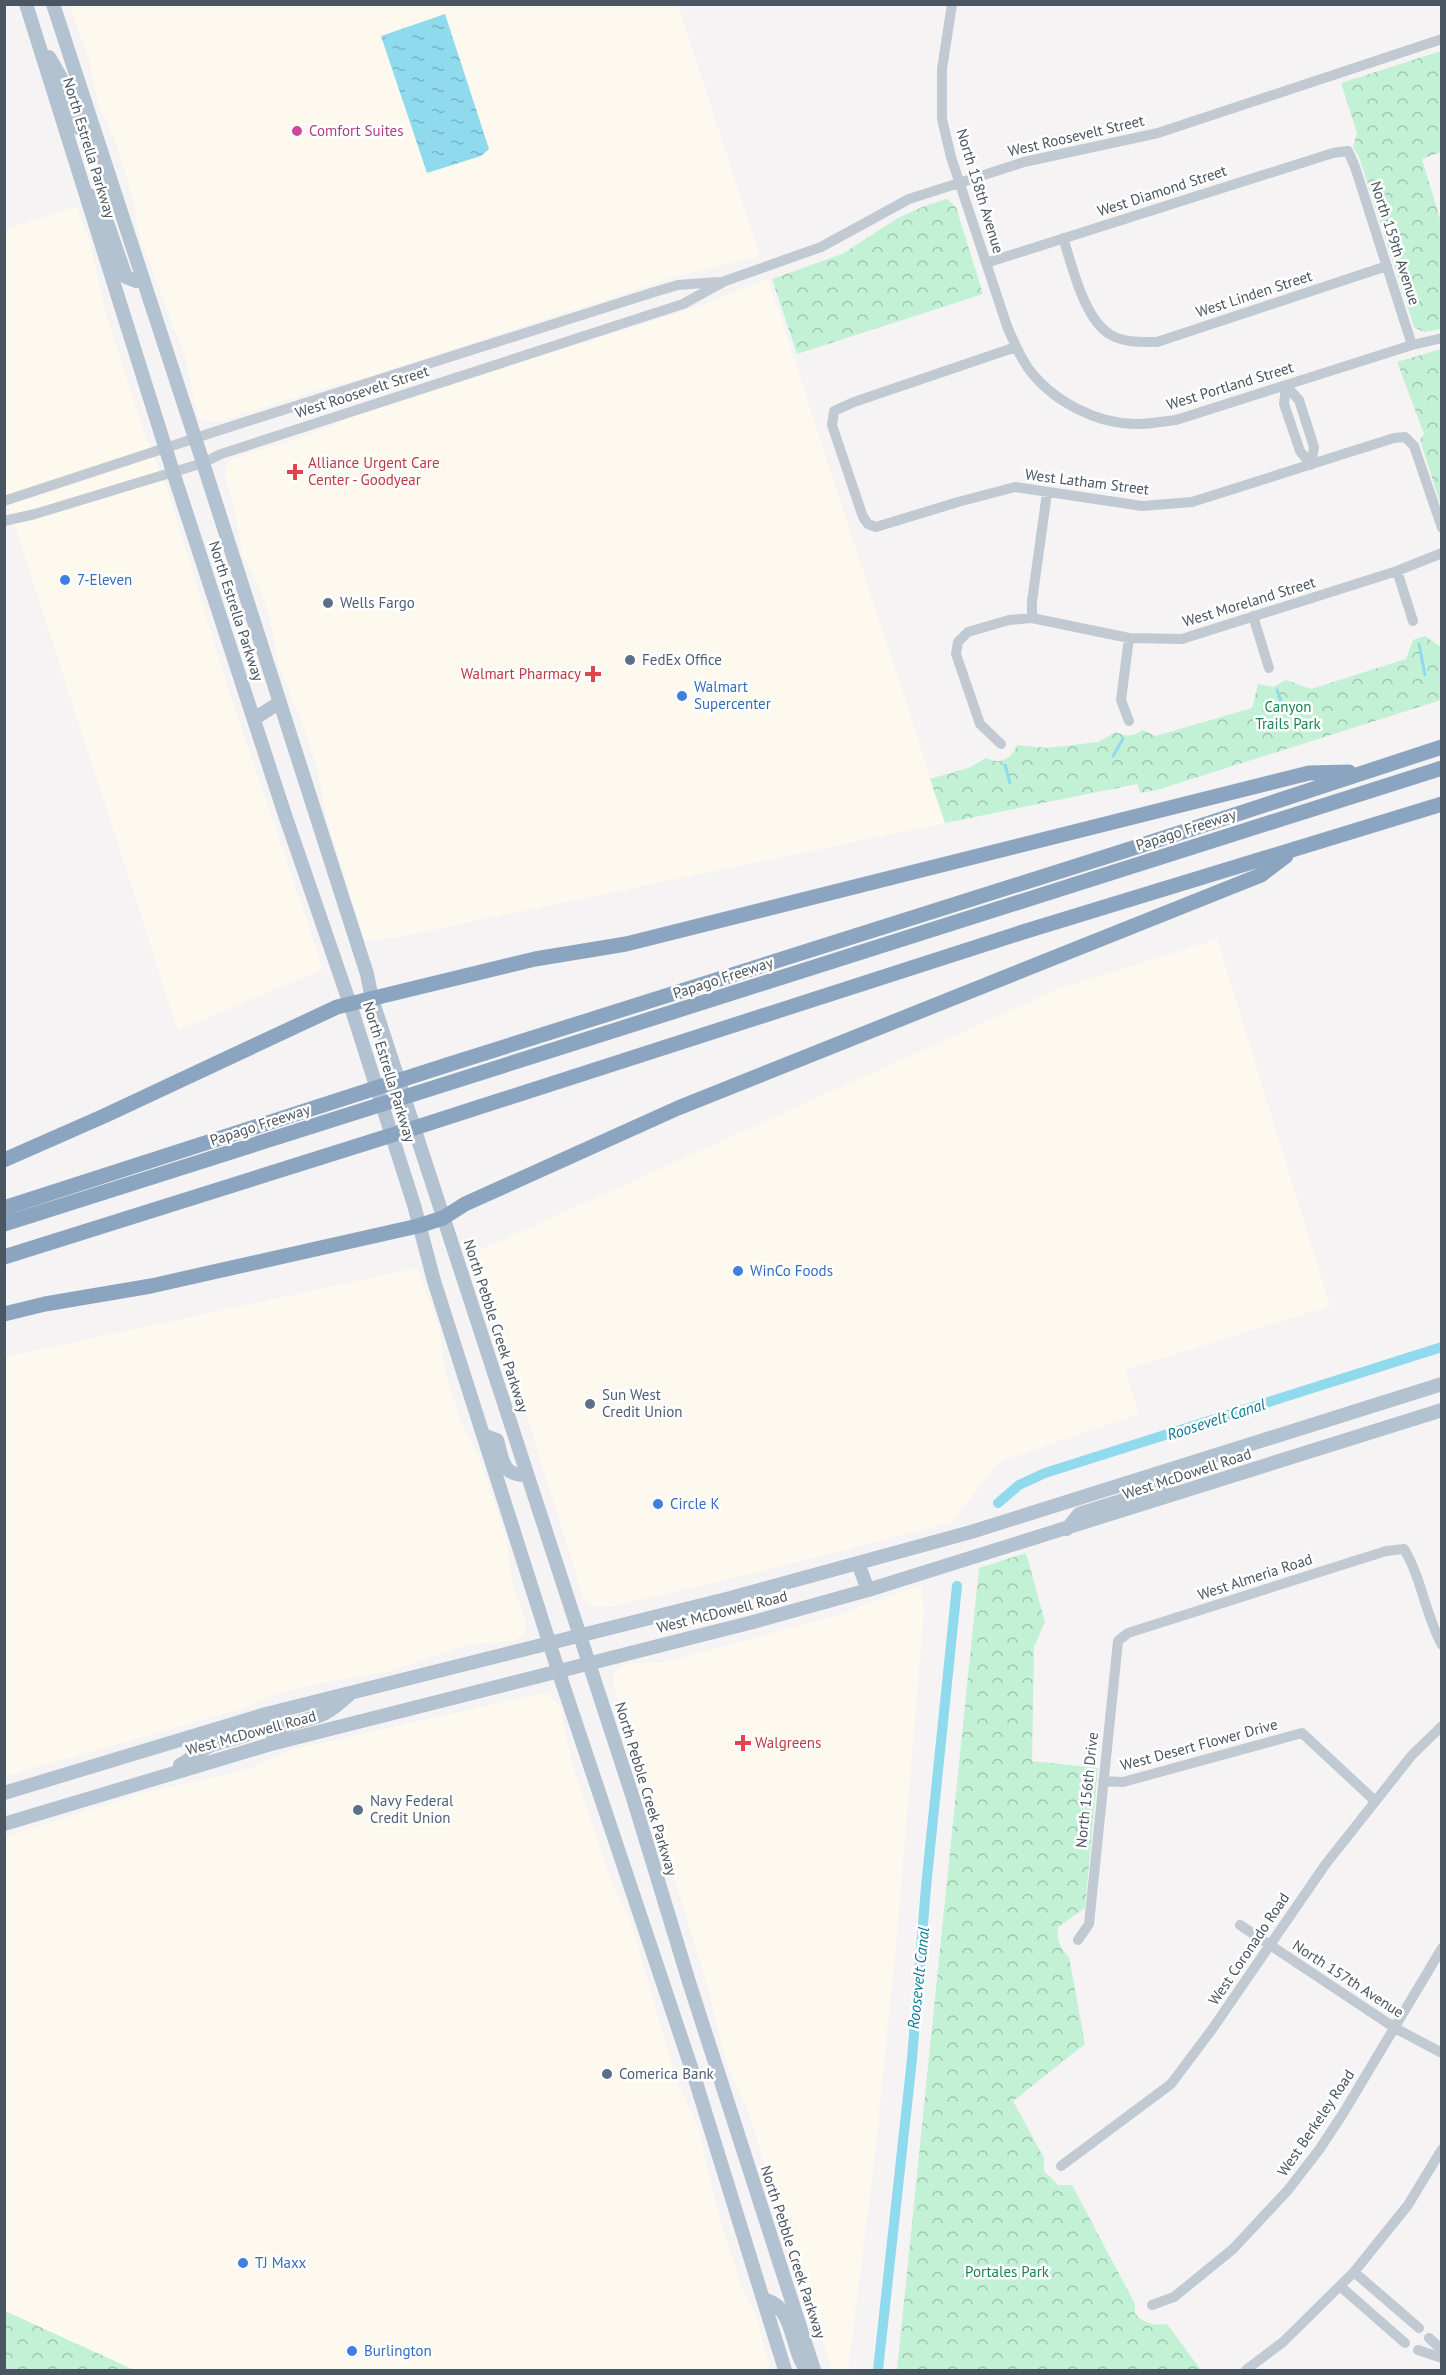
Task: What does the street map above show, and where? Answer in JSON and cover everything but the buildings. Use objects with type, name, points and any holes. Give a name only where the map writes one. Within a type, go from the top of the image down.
[{"type":"highway","name":"Papago Freeway","points":[[4,1208],[324,1104],[1127,850],[1442,747]]},
{"type":"highway","points":[[4,1224],[1442,768]]},
{"type":"highway","points":[[4,1160],[301,1024],[350,1004],[535,959],[626,944],[1309,773],[1364,772]]},
{"type":"highway","points":[[4,1257],[1023,932],[1442,804]]},
{"type":"highway","points":[[4,1314],[45,1304],[151,1286],[418,1226],[443,1218],[465,1204],[678,1107],[1260,875],[1295,849]]},
{"type":"main road","name":"North Estrella Parkway","points":[[26,4],[173,471],[350,1004],[414,1205],[418,1226]]},
{"type":"main road","name":"North Estrella Parkway","points":[[53,4],[280,702],[443,1218]]},
{"type":"main road","points":[[38,41],[60,76],[78,128],[91,126]]},
{"type":"main road","points":[[86,193],[100,202],[126,277],[136,281],[143,279]]},
{"type":"main road","points":[[254,719],[280,702]]},
{"type":"main road","name":"North Pebble Creek Parkway","points":[[443,1218],[633,1798],[689,1982],[814,2370]]},
{"type":"main road","points":[[418,1226],[558,1671],[695,2079],[785,2370]]},
{"type":"main road","name":"West McDowell Road","points":[[4,1793],[266,1714],[730,1598],[980,1529],[1442,1384]]},
{"type":"main road","name":"West McDowell Road","points":[[4,1824],[272,1744],[753,1622],[868,1590],[1442,1410]]},
{"type":"main road","points":[[483,1435],[496,1440],[505,1467],[510,1473],[516,1476],[528,1475]]},
{"type":"main road","points":[[1067,1529],[1079,1514],[1159,1489],[1167,1481],[1170,1470]]},
{"type":"main road","points":[[858,1563],[868,1590]]},
{"type":"main road","points":[[272,1744],[276,1733],[282,1728],[327,1713],[354,1691]]},
{"type":"main road","points":[[169,1773],[211,1746],[254,1731],[265,1720],[266,1714]]},
{"type":"main road","points":[[764,2300],[776,2304],[783,2312],[800,2362],[807,2370]]},
{"type":"street","name":"North 158th Avenue","points":[[952,4],[942,69],[941,98],[947,143],[1016,347]]},
{"type":"street","name":"West Roosevelt Street","points":[[4,521],[35,514],[203,463],[221,454],[683,304],[725,281],[821,247],[909,199],[959,182],[1024,162],[1158,133],[1442,39]]},
{"type":"street","name":"West Diamond Street","points":[[986,263],[1333,153],[1348,151]]},
{"type":"street","name":"North 159th Avenue","points":[[1348,151],[1355,166],[1412,345]]},
{"type":"street","name":"West Linden Street","points":[[1063,238],[1084,298],[1096,321],[1110,334],[1130,341],[1157,342],[1387,266]]},
{"type":"street","name":"West Roosevelt Street","points":[[4,501],[678,285],[725,281]]},
{"type":"street","name":"West Portland Street","points":[[1016,347],[1026,366],[1054,393],[1075,408],[1113,422],[1139,424],[1176,420],[1412,345],[1442,338]]},
{"type":"street","name":"West Latham Street","points":[[1016,347],[854,402],[834,411],[832,425],[863,517],[868,524],[876,527],[1015,487],[1142,506],[1192,502],[1394,438],[1405,437],[1414,446],[1442,528]]},
{"type":"street","points":[[1286,386],[1284,404],[1300,451],[1311,465]]},
{"type":"street","points":[[1032,618],[1032,601],[1047,493]]},
{"type":"street","name":"West Moreland Street","points":[[1001,744],[980,724],[956,654],[958,642],[968,632],[1010,620],[1032,618],[1129,638],[1182,639],[1396,571],[1442,553]]},
{"type":"street","points":[[1396,571],[1413,621]]},
{"type":"street","points":[[1253,616],[1269,668]]},
{"type":"street","points":[[1129,638],[1121,700],[1129,721]]},
{"type":"street","name":"West Almeria Road","points":[[1118,1641],[1128,1633],[1386,1551],[1404,1549],[1414,1566],[1431,1625],[1442,1644]]},
{"type":"street","name":"North 156th Drive","points":[[1078,1940],[1089,1924],[1118,1641]]},
{"type":"street","name":"West Coronado Road","points":[[1061,2166],[1171,2084],[1213,2028],[1325,1865],[1374,1800],[1412,1755],[1442,1726]]},
{"type":"street","name":"West Desert Flower Drive","points":[[1103,1781],[1123,1782],[1302,1733],[1374,1800]]},
{"type":"street","name":"North 157th Avenue","points":[[1240,1925],[1395,2028],[1442,2053]]},
{"type":"street","name":"West Berkeley Road","points":[[1152,2305],[1174,2296],[1233,2249],[1288,2190],[1319,2150],[1344,2112],[1442,1948]]},
{"type":"street","points":[[1246,2370],[1283,2342],[1341,2287],[1408,2205],[1442,2149]]},
{"type":"street","points":[[1341,2287],[1402,2340],[1415,2324],[1354,2272]]},
{"type":"street","points":[[1429,2338],[1442,2350]]},
{"type":"street","points":[[1418,2350],[1442,2358]]},
{"type":"shaded area","points":[[69,5],[678,5],[760,256],[678,276],[370,376],[221,421],[205,422],[199,418],[196,411],[186,359],[139,236],[133,198],[114,138],[98,105],[90,62]]},
{"type":"shaded area","points":[[76,207],[88,236],[106,314],[144,432],[169,495],[226,682],[323,969],[178,1030],[5,495],[4,229]]},
{"type":"shaded area","points":[[768,279],[945,823],[403,936],[365,941],[326,816],[317,767],[300,717],[278,665],[272,628],[261,591],[243,557],[234,507],[226,482],[226,466],[232,459],[321,431],[345,419],[702,305]]},
{"type":"shaded area","points":[[1217,939],[1330,1306],[1125,1370],[1139,1414],[998,1462],[952,1522],[759,1572],[613,1606],[593,1606],[584,1600],[476,1252],[1058,989]]},
{"type":"shaded area","points":[[417,1268],[439,1327],[445,1371],[462,1425],[479,1456],[506,1539],[512,1582],[526,1622],[524,1634],[514,1641],[468,1645],[387,1672],[326,1682],[280,1693],[241,1709],[5,1776],[5,1357]]},
{"type":"shaded area","points":[[921,1586],[924,1610],[897,1934],[875,2155],[848,2370],[832,2370],[804,2284],[785,2245],[770,2181],[747,2109],[728,2069],[706,1981],[678,1891],[659,1847],[643,1777],[613,1685],[613,1678],[614,1672],[628,1664],[669,1661],[842,1614],[887,1596]]},
{"type":"shaded area","points":[[539,1694],[548,1694],[560,1706],[573,1768],[610,1879],[629,1917],[678,2084],[698,2126],[720,2220],[740,2282],[757,2320],[771,2370],[134,2370],[5,2311],[5,1837],[142,1793],[256,1766],[294,1749]]},
{"type":"green space","points":[[1441,51],[1441,152],[1422,159],[1441,222],[1441,329],[1424,332],[1414,327],[1359,157],[1353,147],[1357,133],[1341,83]]},
{"type":"green space","points":[[947,199],[956,207],[983,294],[797,354],[772,279],[842,254],[898,218]]},
{"type":"green space","points":[[1441,349],[1441,506],[1420,440],[1424,434],[1397,362]]},
{"type":"green space","name":"Canyon Trails Park","points":[[1425,636],[1441,647],[1441,700],[1157,790],[1140,793],[1137,784],[945,823],[930,779],[971,767],[986,758],[1001,761],[1012,754],[1017,745],[1046,748],[1098,742],[1116,732],[1129,736],[1142,730],[1156,736],[1252,708],[1258,684],[1273,687],[1286,680],[1311,689],[1406,659],[1413,640]]},
{"type":"green space","name":"Portales Park","points":[[1026,1553],[1045,1622],[1034,1647],[1032,1761],[1098,1768],[1085,1908],[1058,1927],[1058,1940],[1069,1957],[1085,2044],[1013,2101],[1044,2158],[1044,2171],[1058,2185],[1072,2185],[1135,2304],[1135,2314],[1150,2324],[1167,2324],[1201,2370],[897,2370],[979,1568]]},
{"type":"green space","points":[[5,2311],[134,2370],[5,2370]]},
{"type":"water","points":[[445,14],[489,149],[481,156],[427,173],[381,36]]},
{"type":"waterway","points":[[1419,644],[1425,675]]},
{"type":"waterway","points":[[1277,690],[1284,710]]},
{"type":"waterway","points":[[1113,756],[1123,739]]},
{"type":"waterway","points":[[1005,765],[1010,783]]},
{"type":"waterway","name":"Roosevelt Canal","points":[[998,1503],[1019,1485],[1045,1473],[1442,1347]]},
{"type":"waterway","name":"Roosevelt Canal","points":[[878,2370],[912,2059],[926,1887],[957,1586]]},
{"type":"place","name":"Comfort Suites","points":[[297,131]]},
{"type":"place","name":"Alliance Urgent Care Center - Goodyear","points":[[295,472]]},
{"type":"place","name":"7-Eleven","points":[[65,580]]},
{"type":"place","name":"Wells Fargo","points":[[328,603]]},
{"type":"place","name":"FedEx Office","points":[[630,660]]},
{"type":"place","name":"Walmart Pharmacy","points":[[593,674]]},
{"type":"place","name":"Walmart Supercenter","points":[[682,696]]},
{"type":"place","name":"WinCo Foods","points":[[738,1271]]},
{"type":"place","name":"Sun West Credit Union","points":[[590,1404]]},
{"type":"place","name":"Circle K","points":[[658,1504]]},
{"type":"place","name":"Walgreens","points":[[743,1743]]},
{"type":"place","name":"Navy Federal Credit Union","points":[[358,1810]]},
{"type":"place","name":"Comerica Bank","points":[[607,2074]]},
{"type":"place","name":"TJ Maxx","points":[[243,2263]]},
{"type":"place","name":"Burlington","points":[[352,2351]]}]
